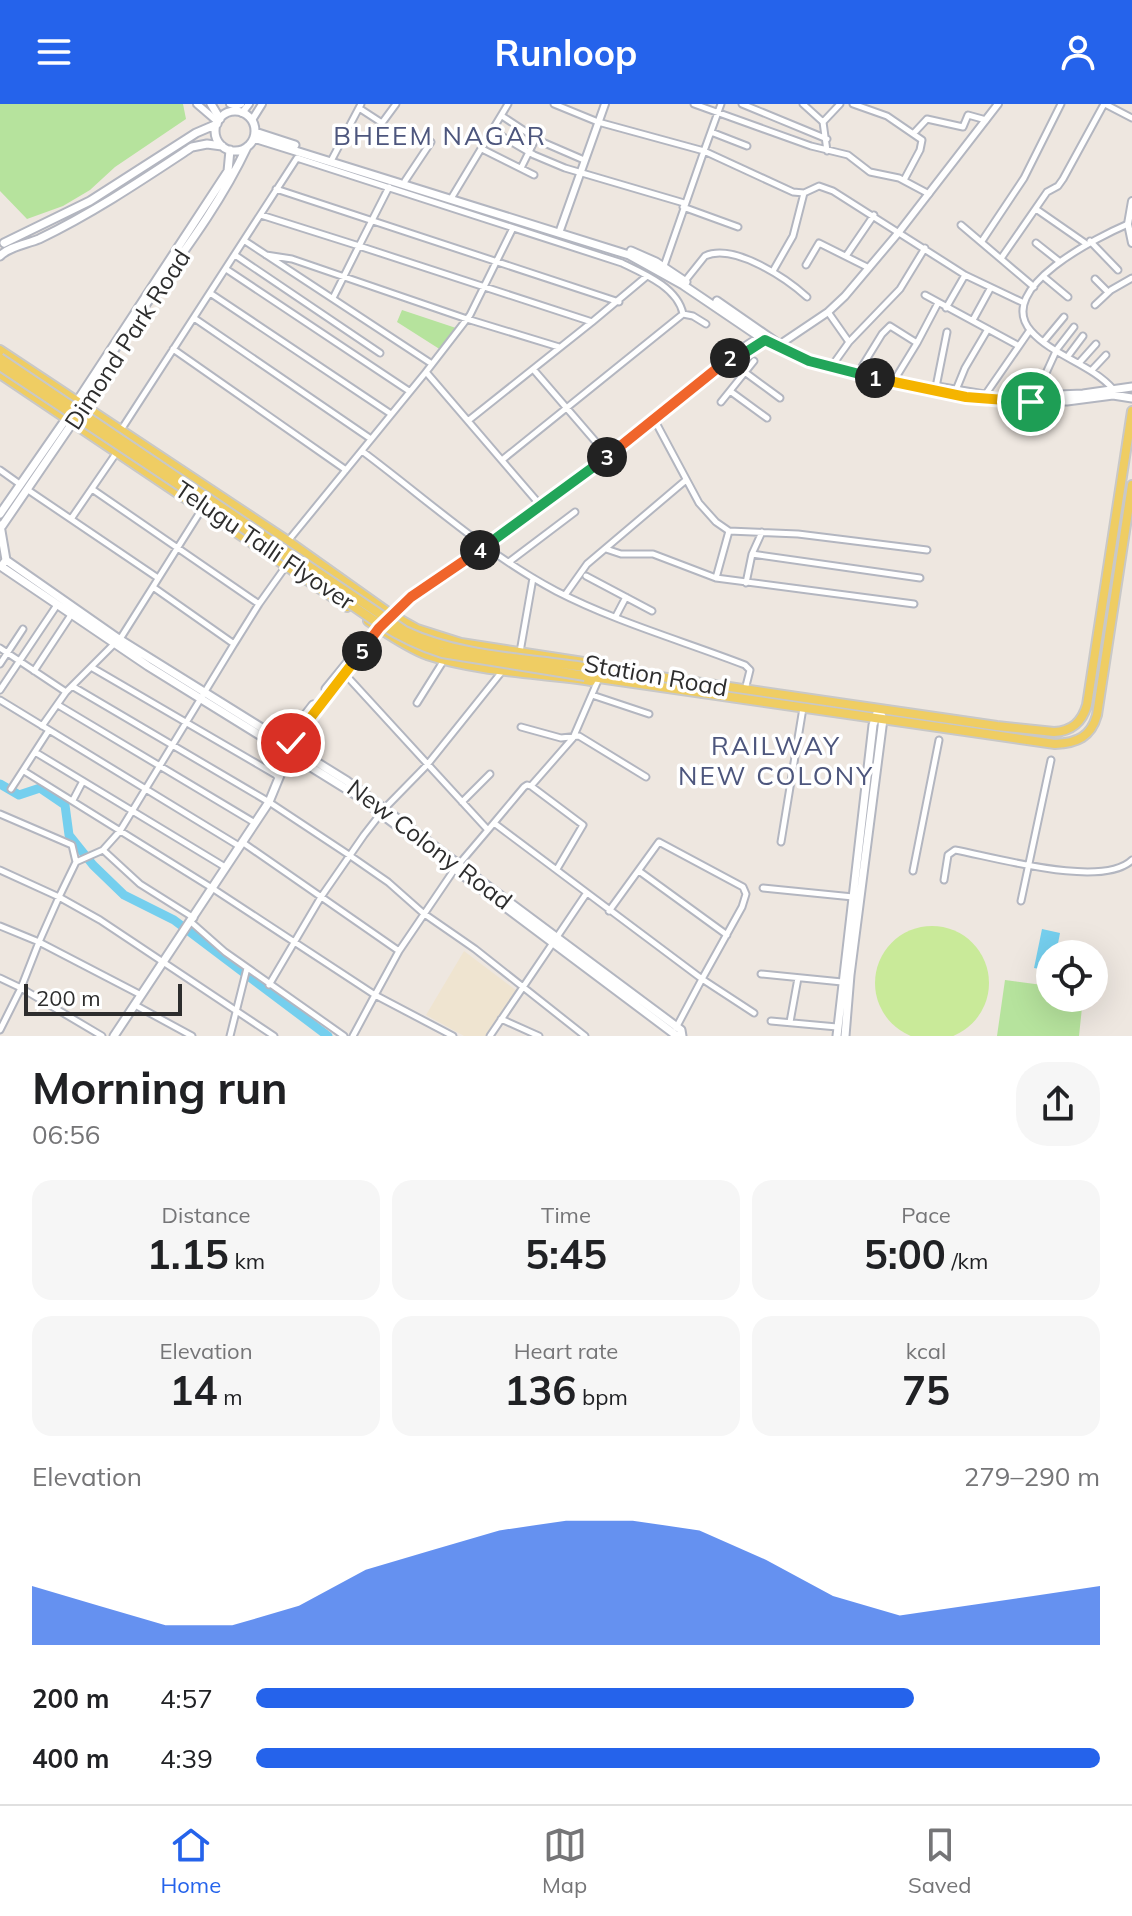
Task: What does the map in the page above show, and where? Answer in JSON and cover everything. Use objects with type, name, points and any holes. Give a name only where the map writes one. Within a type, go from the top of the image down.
[{"type":"main road","points":[[211,104],[218,122],[216,136],[222,146]]},
{"type":"main road","points":[[2,247],[25,245],[79,219],[192,147],[207,144],[230,150],[247,147],[254,135],[252,120],[242,108],[230,108],[223,104]]},
{"type":"main road","points":[[2,247],[69,213],[218,122],[230,108]]},
{"type":"main road","points":[[254,135],[621,248],[664,266],[764,337]]},
{"type":"main road","name":"Dimond Park Road","points":[[79,404],[214,204],[247,147]]},
{"type":"main road","name":"Dimond Park Road","points":[[3,565],[1,526],[228,171],[230,150]]},
{"type":"main road","points":[[332,159],[621,252],[660,271],[764,337],[809,361],[1016,402],[1067,401],[1113,395],[1132,398]]},
{"type":"main road","points":[[392,615],[438,576],[541,506],[730,358],[737,358],[764,337]]},
{"type":"main road","points":[[780,346],[858,372],[983,397],[1083,394],[1132,387]]},
{"type":"main road","name":"Station Road","points":[[0,350],[288,541],[392,615],[438,637],[590,663],[599,673],[803,708],[1054,732],[1071,728],[1080,720],[1087,705],[1132,411]]},
{"type":"main road","name":"Telugu Talli Flyover","points":[[0,358],[405,631],[436,644],[585,671]]},
{"type":"main road","name":"Telugu Talli Flyover","points":[[0,366],[397,634],[420,646],[442,653],[599,673]]},
{"type":"main road","points":[[0,374],[418,651],[444,659],[592,681],[599,673]]},
{"type":"main road","name":"Station Road","points":[[599,673],[745,690],[1055,744],[1075,742],[1087,734],[1097,715],[1132,485]]},
{"type":"main road","name":"Dimond Park Road","points":[[0,514],[24,487]]},
{"type":"main road","name":"New Colony Road","points":[[3,565],[71,615],[117,642]]},
{"type":"main road","name":"New Colony Road","points":[[3,565],[117,642],[383,811],[676,1034]]},
{"type":"main road","points":[[114,1036],[269,802],[278,776],[282,773],[286,749],[379,628]]},
{"type":"main road","points":[[837,1031],[879,715]]},
{"type":"main road","points":[[845,1036],[879,715]]},
{"type":"street","points":[[197,104],[218,122]]},
{"type":"street","points":[[242,108],[249,104]]},
{"type":"street","points":[[252,120],[262,104]]},
{"type":"street","points":[[332,159],[360,106],[382,123],[396,104]]},
{"type":"street","points":[[452,197],[508,104]]},
{"type":"street","points":[[554,104],[598,122],[704,151],[782,188],[804,193],[815,187],[823,187],[874,215],[965,275],[1024,303]]},
{"type":"street","points":[[560,231],[605,104]]},
{"type":"street","points":[[694,104],[827,151],[848,155],[872,173],[904,180],[929,194]]},
{"type":"street","points":[[664,266],[721,104]]},
{"type":"street","points":[[742,104],[827,139]]},
{"type":"street","points":[[803,104],[823,122],[827,151]]},
{"type":"street","points":[[823,122],[840,104]]},
{"type":"street","points":[[853,104],[887,116],[922,140],[904,180]]},
{"type":"street","points":[[780,346],[828,312],[869,268],[998,104]]},
{"type":"street","points":[[982,241],[1024,178],[1061,104]]},
{"type":"street","points":[[1002,257],[1047,192],[1055,189],[1063,179],[1104,104],[1132,118]]},
{"type":"street","points":[[914,133],[927,119],[963,127],[968,115],[987,120]]},
{"type":"street","points":[[502,116],[536,138],[584,160]]},
{"type":"street","points":[[493,131],[529,152],[579,173],[684,205],[738,227]]},
{"type":"street","points":[[710,132],[747,146]]},
{"type":"street","points":[[521,168],[536,138]]},
{"type":"street","points":[[405,181],[431,142]]},
{"type":"street","points":[[482,149],[534,175]]},
{"type":"street","points":[[121,430],[276,189],[300,158],[622,263],[647,276],[678,300],[683,314],[706,324]]},
{"type":"street","points":[[333,298],[389,187]]},
{"type":"street","points":[[276,189],[619,302]]},
{"type":"street","points":[[773,271],[793,236],[804,193]]},
{"type":"street","points":[[1132,201],[1128,224],[1132,243]]},
{"type":"street","points":[[1036,209],[1088,242],[1118,270]]},
{"type":"street","points":[[261,215],[592,322]]},
{"type":"street","points":[[846,256],[874,215]]},
{"type":"street","points":[[1113,389],[1030,330],[1024,303],[1034,287],[1060,262],[1088,242],[1128,224]]},
{"type":"street","points":[[961,225],[1034,287]]},
{"type":"street","points":[[288,541],[467,319],[513,228]]},
{"type":"street","points":[[245,241],[432,364]]},
{"type":"street","points":[[806,265],[819,243],[869,268]]},
{"type":"street","points":[[1036,243],[1060,262]]},
{"type":"street","points":[[834,363],[849,342],[900,289],[925,248]]},
{"type":"street","points":[[685,281],[701,260],[715,253],[773,271],[807,297]]},
{"type":"street","points":[[235,255],[380,353]]},
{"type":"street","points":[[266,255],[292,259],[467,319],[560,347]]},
{"type":"street","points":[[226,269],[409,391]]},
{"type":"street","points":[[946,308],[965,275]]},
{"type":"street","points":[[469,420],[619,302],[647,276]]},
{"type":"street","points":[[1044,277],[1068,297]]},
{"type":"street","points":[[1095,305],[1108,292],[1132,278]]},
{"type":"street","points":[[1095,279],[1108,292]]},
{"type":"street","points":[[973,320],[990,289]]},
{"type":"street","points":[[210,293],[391,414]]},
{"type":"street","points":[[925,295],[1019,346]]},
{"type":"street","points":[[895,379],[938,303]]},
{"type":"street","points":[[828,312],[849,342]]},
{"type":"street","points":[[502,460],[683,314]]},
{"type":"street","points":[[1044,341],[1064,317]]},
{"type":"street","points":[[194,318],[371,439]]},
{"type":"street","points":[[858,372],[888,326],[917,343]]},
{"type":"street","points":[[1035,396],[1057,349],[1074,327]]},
{"type":"street","points":[[956,390],[988,329]]},
{"type":"street","points":[[983,397],[1030,330]]},
{"type":"street","points":[[936,387],[947,332]]},
{"type":"street","points":[[1068,356],[1083,336]]},
{"type":"street","points":[[1079,363],[1096,344]]},
{"type":"street","points":[[173,349],[346,470]]},
{"type":"street","points":[[1091,371],[1106,355]]},
{"type":"street","points":[[721,402],[754,361]]},
{"type":"street","points":[[533,369],[608,456]]},
{"type":"street","points":[[426,372],[541,506]]},
{"type":"street","points":[[746,373],[780,398]]},
{"type":"street","points":[[730,391],[767,418]]},
{"type":"street","points":[[654,419],[705,511],[729,531],[927,550]]},
{"type":"street","points":[[362,451],[508,562],[565,595],[745,665],[750,670],[745,690]]},
{"type":"street","points":[[71,519],[117,452]]},
{"type":"street","points":[[0,470],[158,578]]},
{"type":"street","points":[[565,595],[580,571],[686,480]]},
{"type":"street","points":[[92,489],[259,604]]},
{"type":"street","points":[[42,726],[66,692],[117,642],[202,509]]},
{"type":"street","points":[[508,562],[575,512]]},
{"type":"street","points":[[716,578],[729,531]]},
{"type":"street","points":[[746,583],[752,554],[762,532]]},
{"type":"street","points":[[606,549],[621,554],[653,554],[716,578],[914,604]]},
{"type":"street","points":[[752,554],[920,578]]},
{"type":"street","points":[[76,862],[103,850],[120,831],[259,604],[287,565]]},
{"type":"street","points":[[586,576],[652,611]]},
{"type":"street","points":[[520,652],[533,577]]},
{"type":"street","points":[[153,587],[234,644]]},
{"type":"street","points":[[616,616],[626,597]]},
{"type":"street","points":[[0,690],[57,605]]},
{"type":"street","points":[[34,671],[71,615]]},
{"type":"street","points":[[379,628],[392,615]]},
{"type":"street","points":[[0,664],[23,629]]},
{"type":"street","points":[[0,648],[66,692]]},
{"type":"street","points":[[417,703],[444,659]]},
{"type":"street","points":[[91,667],[278,776]]},
{"type":"street","points":[[269,985],[349,855],[504,669]]},
{"type":"street","points":[[343,672],[488,830]]},
{"type":"street","points":[[531,786],[573,738],[599,673]]},
{"type":"street","points":[[72,686],[269,802],[349,855],[585,1036]]},
{"type":"street","points":[[592,695],[649,714]]},
{"type":"street","points":[[0,700],[241,844],[399,951]]},
{"type":"street","points":[[58,705],[255,823]]},
{"type":"street","points":[[781,842],[803,708]]},
{"type":"street","points":[[521,727],[561,738],[579,736],[646,777]]},
{"type":"street","points":[[11,789],[49,730]]},
{"type":"street","points":[[913,871],[939,740]]},
{"type":"street","points":[[35,752],[225,867]]},
{"type":"street","points":[[1021,901],[1051,760]]},
{"type":"street","points":[[24,771],[212,888],[375,995],[453,1036]]},
{"type":"street","points":[[462,802],[490,774]]},
{"type":"street","points":[[73,801],[83,781]]},
{"type":"street","points":[[355,1035],[399,951],[423,913],[456,867],[527,785],[583,825],[557,869]]},
{"type":"street","points":[[0,814],[72,845],[76,862],[0,1030]]},
{"type":"street","points":[[494,823],[702,979],[754,1013]]},
{"type":"street","points":[[609,911],[656,845],[663,843],[746,889],[745,899],[676,1034]]},
{"type":"street","points":[[103,850],[246,972],[344,1036]]},
{"type":"street","points":[[944,880],[948,855],[955,850],[1083,872],[1112,869],[1129,864],[1132,860]]},
{"type":"street","points":[[0,870],[100,920],[274,1036]]},
{"type":"street","points":[[639,871],[727,935]]},
{"type":"street","points":[[763,888],[853,897]]},
{"type":"street","points":[[490,1036],[586,894]]},
{"type":"street","points":[[0,926],[39,942],[141,995]]},
{"type":"street","points":[[230,1036],[246,972]]},
{"type":"street","points":[[761,974],[842,982]]},
{"type":"street","points":[[0,978],[102,1036]]},
{"type":"street","points":[[790,1022],[798,978]]},
{"type":"street","points":[[134,1004],[192,1036]]},
{"type":"street","points":[[501,1019],[539,1036]]},
{"type":"street","points":[[771,1021],[837,1031]]},
{"type":"shaded area","points":[[464,951],[517,991],[485,1036],[464,1036],[426,1015]]},
{"type":"green space","points":[[0,104],[183,104],[186,119],[115,167],[90,190],[63,206],[27,219],[0,191]]},
{"type":"green space","points":[[402,310],[456,328],[441,350],[397,322]]},
{"type":"green space","points":[[921,927],[943,927],[964,936],[979,951],[988,972],[985,1005],[972,1023],[954,1036],[910,1036],[885,1015],[876,994],[876,972],[885,951],[900,936]]},
{"type":"green space","points":[[1005,980],[1036,984],[1036,1012],[1082,1012],[1079,1036],[997,1036]]},
{"type":"water","points":[[1042,929],[1060,933],[1059,940],[1040,940]]},
{"type":"waterway","points":[[0,784],[19,795],[40,788],[65,805],[69,835],[93,865],[124,895],[174,920],[328,1036]]},
{"type":"district","name":"BHEEM NAGAR","points":[[440,135]]},
{"type":"district","name":"RAILWAY NEW COLONY","points":[[776,760]]},
{"type":"route","points":[[291,743],[379,628],[411,597],[501,536],[608,456],[724,362],[737,358],[765,340],[809,361],[893,383],[990,401],[1031,402]]}]
